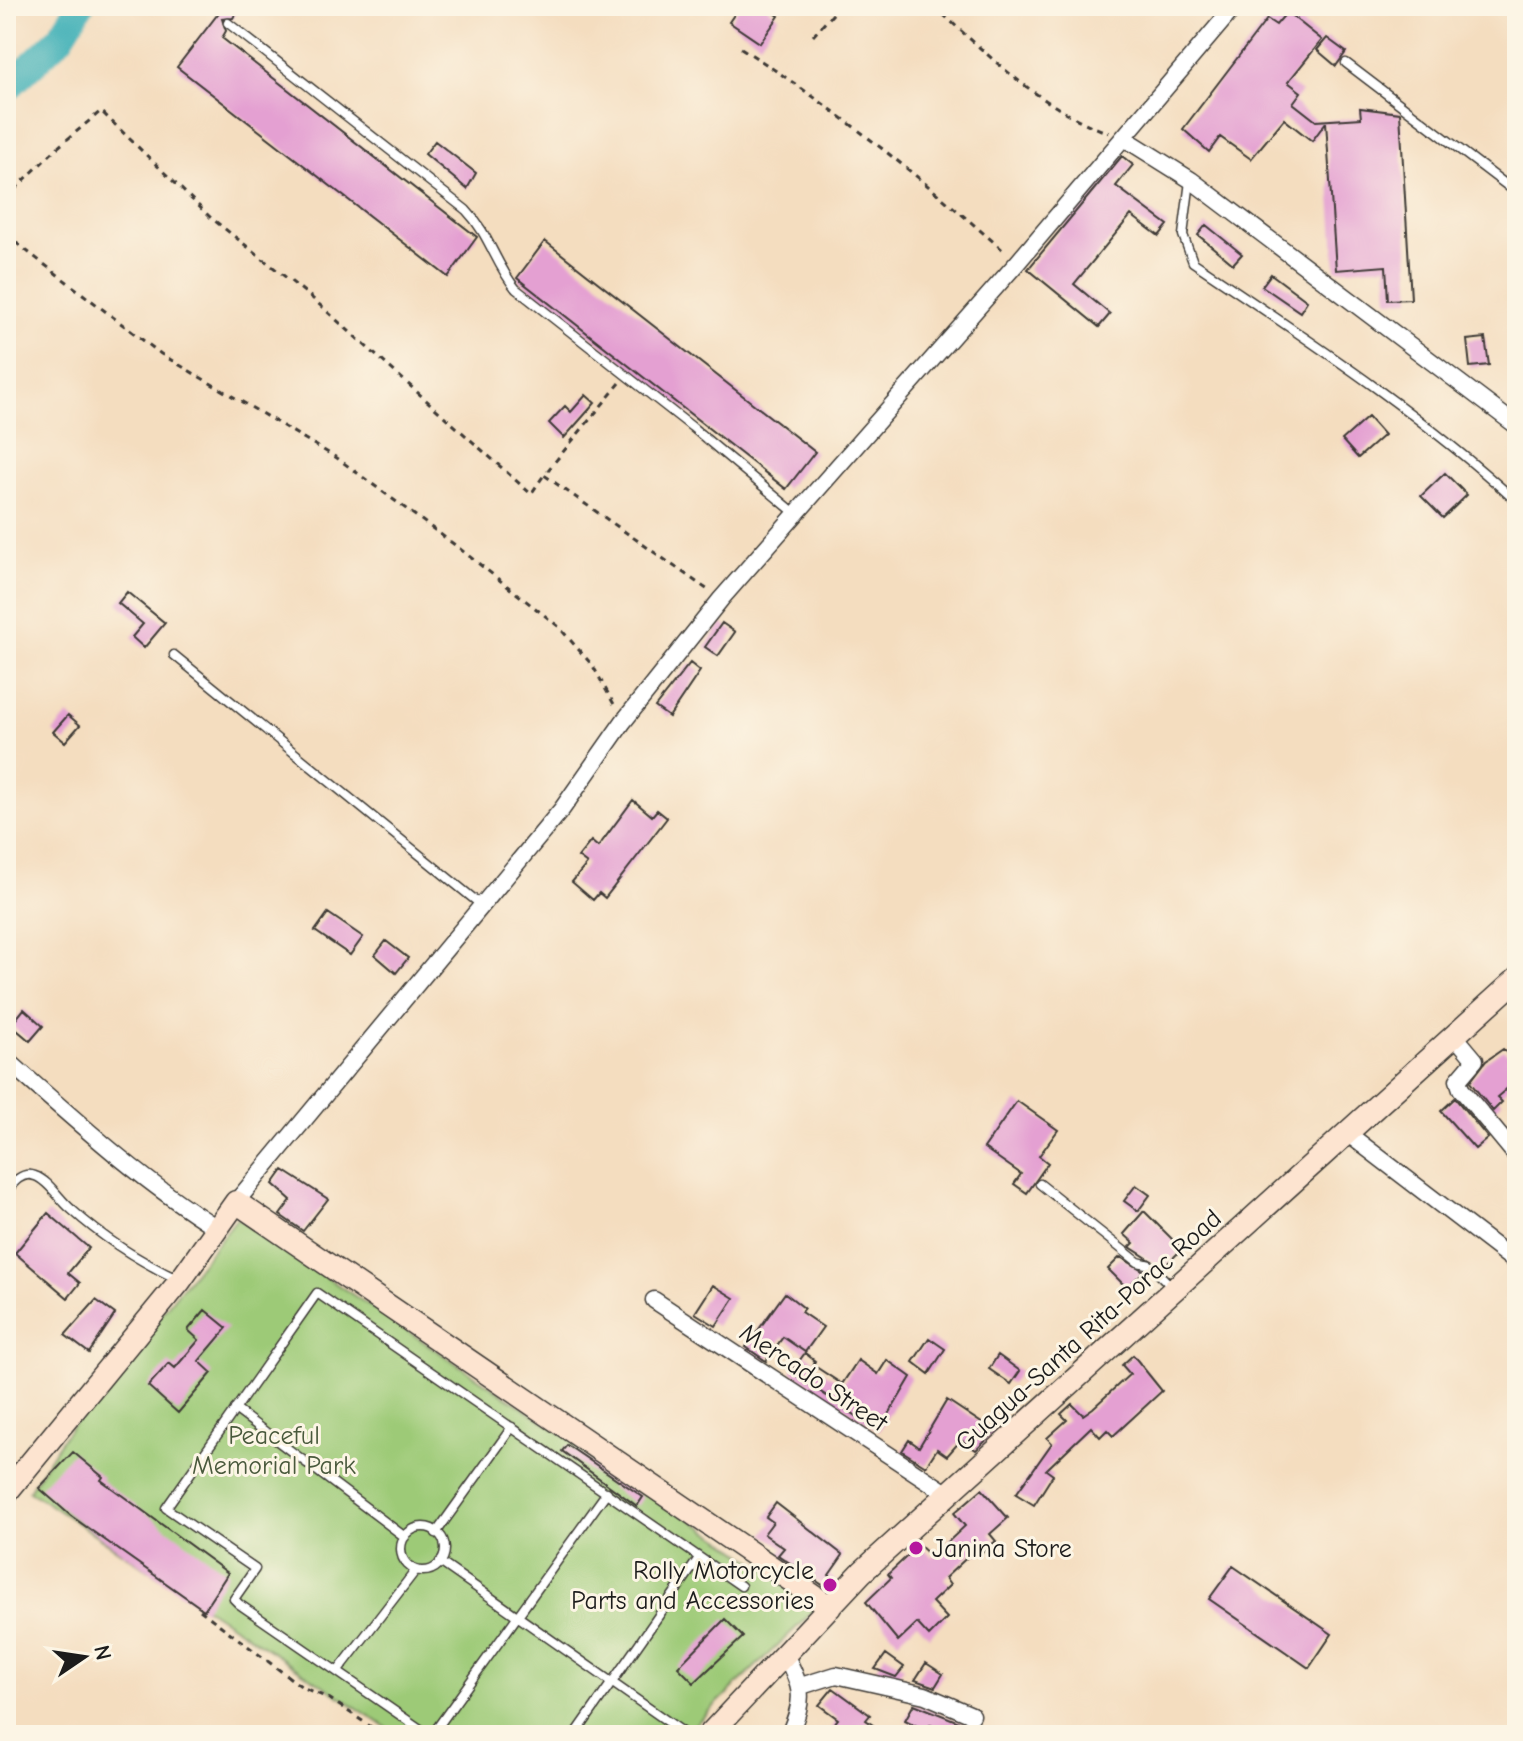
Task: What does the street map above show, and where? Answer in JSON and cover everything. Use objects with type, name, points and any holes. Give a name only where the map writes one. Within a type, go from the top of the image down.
[{"type":"main road","name":"Guagua-Santa Rita-Porac Road","points":[[709,1735],[830,1607],[948,1494],[1517,979]]},
{"type":"main road","points":[[6,1493],[180,1281],[236,1202],[830,1607]]},
{"type":"street","points":[[236,1202],[480,904],[562,809],[623,722],[721,599],[1017,263],[1235,6]]},
{"type":"street","points":[[1124,138],[1191,180],[1517,426]]},
{"type":"street","points":[[1454,1035],[1475,1060],[1458,1084],[1514,1153]]},
{"type":"street","points":[[6,1059],[118,1157],[178,1203],[217,1228]]},
{"type":"street","points":[[1347,1133],[1517,1263]]},
{"type":"street","name":"Mercado Street","points":[[654,1300],[948,1494]]},
{"type":"street","points":[[785,1654],[801,1686],[801,1706],[789,1735]]},
{"type":"street","points":[[801,1686],[836,1675],[925,1695],[972,1715]]},
{"type":"lane","points":[[228,23],[466,210],[483,228],[504,275],[516,289],[692,427],[795,513]]},
{"type":"lane","points":[[1346,63],[1517,193]]},
{"type":"lane","points":[[1191,180],[1183,235],[1193,262],[1342,363],[1517,502]]},
{"type":"lane","points":[[174,655],[480,904]]},
{"type":"lane","points":[[6,1192],[15,1180],[27,1174],[38,1176],[71,1209],[123,1251],[180,1281]]},
{"type":"lane","points":[[1040,1184],[1138,1262],[1150,1265],[1175,1289]]},
{"type":"lane","points":[[607,1492],[519,1618],[431,1735],[239,1604],[234,1599],[255,1569],[166,1508],[317,1293],[607,1492],[741,1586]]},
{"type":"lane","points":[[235,1409],[405,1537]]},
{"type":"lane","points":[[436,1533],[512,1427]]},
{"type":"lane","points":[[420,1527],[436,1533],[444,1544],[440,1562],[432,1569],[416,1570],[403,1558],[405,1537],[420,1527]]},
{"type":"lane","points":[[575,1735],[699,1558]]},
{"type":"lane","points":[[440,1562],[687,1735]]},
{"type":"lane","points":[[338,1671],[416,1570]]},
{"type":"path","points":[[813,36],[840,6]]},
{"type":"path","points":[[934,6],[1009,74],[1073,120],[1124,138]]},
{"type":"path","points":[[741,48],[789,78],[912,170],[1017,263]]},
{"type":"path","points":[[6,198],[57,148],[101,111],[210,217],[312,298],[531,494],[625,376]]},
{"type":"path","points":[[6,235],[161,354],[337,458],[558,626],[593,666],[623,722]]},
{"type":"path","points":[[544,475],[721,599]]},
{"type":"path","points":[[200,1610],[302,1687],[330,1699],[383,1735]]},
{"type":"green space","name":"Peaceful Memorial Park","points":[[237,1218],[820,1605],[684,1735],[398,1735],[29,1491],[62,1439]]},
{"type":"building","points":[[224,6],[240,6],[233,18],[222,19],[226,31],[222,38],[477,237],[448,277],[177,67]]},
{"type":"building","points":[[740,6],[765,6],[779,16],[760,43],[729,22]]},
{"type":"building","points":[[1287,12],[1322,40],[1288,82],[1301,92],[1293,103],[1316,121],[1361,118],[1360,108],[1400,113],[1411,299],[1388,300],[1386,266],[1336,270],[1326,122],[1312,141],[1284,119],[1251,159],[1220,137],[1209,152],[1183,129],[1267,19],[1276,25]]},
{"type":"building","points":[[1327,38],[1346,52],[1336,66],[1317,50]]},
{"type":"building","points":[[435,141],[476,173],[467,189],[425,154]]},
{"type":"building","points":[[1122,156],[1133,165],[1116,186],[1168,225],[1159,236],[1131,215],[1074,284],[1110,314],[1099,327],[1028,269]]},
{"type":"building","points":[[1206,225],[1242,254],[1233,264],[1198,235]]},
{"type":"building","points":[[545,241],[815,452],[786,489],[517,278]]},
{"type":"building","points":[[1271,274],[1307,301],[1300,312],[1262,286]]},
{"type":"building","points":[[1485,338],[1489,365],[1470,367],[1467,340]]},
{"type":"building","points":[[586,395],[595,403],[564,438],[549,423],[565,406],[571,412]]},
{"type":"building","points":[[1368,417],[1384,435],[1358,458],[1342,440]]},
{"type":"building","points":[[1445,473],[1467,495],[1443,518],[1421,496]]},
{"type":"building","points":[[127,592],[165,623],[144,648],[132,637],[143,624],[118,603]]},
{"type":"building","points":[[722,623],[735,632],[718,656],[705,647]]},
{"type":"building","points":[[690,663],[700,671],[669,717],[655,707]]},
{"type":"building","points":[[68,715],[80,725],[65,742],[53,732]]},
{"type":"building","points":[[633,800],[652,816],[657,810],[667,818],[605,898],[599,893],[593,900],[572,882],[587,864],[578,857],[591,841],[598,847]]},
{"type":"building","points":[[328,913],[363,937],[350,955],[315,931]]},
{"type":"building","points":[[386,941],[408,958],[396,973],[375,955]]},
{"type":"building","points":[[24,1009],[43,1026],[30,1041],[11,1025]]},
{"type":"building","points":[[1503,1049],[1517,1064],[1517,1080],[1497,1097],[1502,1102],[1493,1111],[1470,1082],[1486,1061]]},
{"type":"building","points":[[1455,1098],[1488,1138],[1475,1149],[1441,1111]]},
{"type":"building","points":[[1017,1101],[1058,1130],[1039,1156],[1048,1163],[1027,1193],[1014,1184],[1021,1174],[984,1148]]},
{"type":"building","points":[[283,1170],[328,1199],[303,1231],[280,1215],[291,1200],[273,1184]]},
{"type":"building","points":[[1136,1185],[1150,1195],[1138,1211],[1124,1201]]},
{"type":"building","points":[[1144,1211],[1182,1249],[1163,1268],[1130,1247],[1134,1243],[1124,1234]]},
{"type":"building","points":[[48,1213],[89,1248],[68,1273],[80,1283],[68,1298],[15,1253]]},
{"type":"building","points":[[1120,1257],[1144,1271],[1127,1288],[1108,1269]]},
{"type":"building","points":[[713,1285],[734,1298],[716,1326],[695,1313]]},
{"type":"building","points":[[785,1293],[804,1308],[801,1312],[823,1327],[805,1352],[783,1337],[766,1361],[746,1347]]},
{"type":"building","points":[[96,1300],[115,1314],[89,1353],[65,1335]]},
{"type":"building","points":[[205,1310],[227,1328],[199,1361],[212,1373],[178,1413],[148,1386],[169,1363],[175,1368],[199,1340],[188,1330]]},
{"type":"building","points":[[929,1338],[945,1349],[929,1374],[913,1362]]},
{"type":"building","points":[[805,1353],[815,1361],[813,1365],[842,1384],[858,1360],[878,1374],[887,1360],[911,1377],[879,1431],[791,1372]]},
{"type":"building","points":[[998,1355],[1020,1371],[1011,1384],[989,1369]]},
{"type":"building","points":[[1133,1355],[1162,1391],[1113,1436],[1107,1430],[1100,1437],[1091,1427],[1046,1470],[1053,1475],[1034,1505],[1016,1494],[1052,1443],[1047,1438],[1067,1420],[1061,1414],[1072,1404],[1083,1415],[1093,1408],[1130,1374],[1122,1365]]},
{"type":"building","points":[[947,1400],[995,1432],[976,1450],[961,1440],[947,1456],[937,1449],[926,1466],[902,1451],[909,1440],[919,1447]]},
{"type":"building","points":[[567,1445],[643,1497],[637,1506],[562,1451]]},
{"type":"building","points":[[73,1452],[103,1477],[101,1480],[228,1573],[204,1610],[71,1516],[39,1488]]},
{"type":"building","points":[[982,1489],[1008,1518],[990,1534],[996,1541],[978,1555],[975,1550],[945,1578],[950,1585],[932,1602],[947,1618],[929,1636],[917,1623],[898,1641],[866,1602],[891,1578],[888,1574],[919,1545],[932,1557],[965,1526],[954,1513]]},
{"type":"building","points":[[776,1503],[843,1555],[829,1575],[835,1580],[827,1588],[778,1555],[784,1548],[764,1534],[773,1522],[766,1517]]},
{"type":"building","points":[[1233,1566],[1332,1634],[1309,1668],[1209,1599]]},
{"type":"building","points":[[725,1619],[743,1637],[694,1683],[678,1667]]},
{"type":"building","points":[[886,1654],[904,1667],[896,1677],[875,1669]]},
{"type":"building","points":[[926,1663],[943,1674],[935,1687],[915,1680]]},
{"type":"building","points":[[833,1688],[870,1715],[866,1720],[877,1728],[872,1735],[859,1730],[849,1735],[825,1735],[838,1719],[819,1705]]},
{"type":"building","points":[[914,1704],[964,1724],[959,1734],[930,1725],[927,1731],[905,1720]]},
{"type":"waterway","points":[[6,89],[60,38],[80,6]]},
{"type":"place","name":"Janina Store","points":[[916,1548]]},
{"type":"place","name":"Rolly Motorcycle Parts and Accessories","points":[[830,1585]]}]
